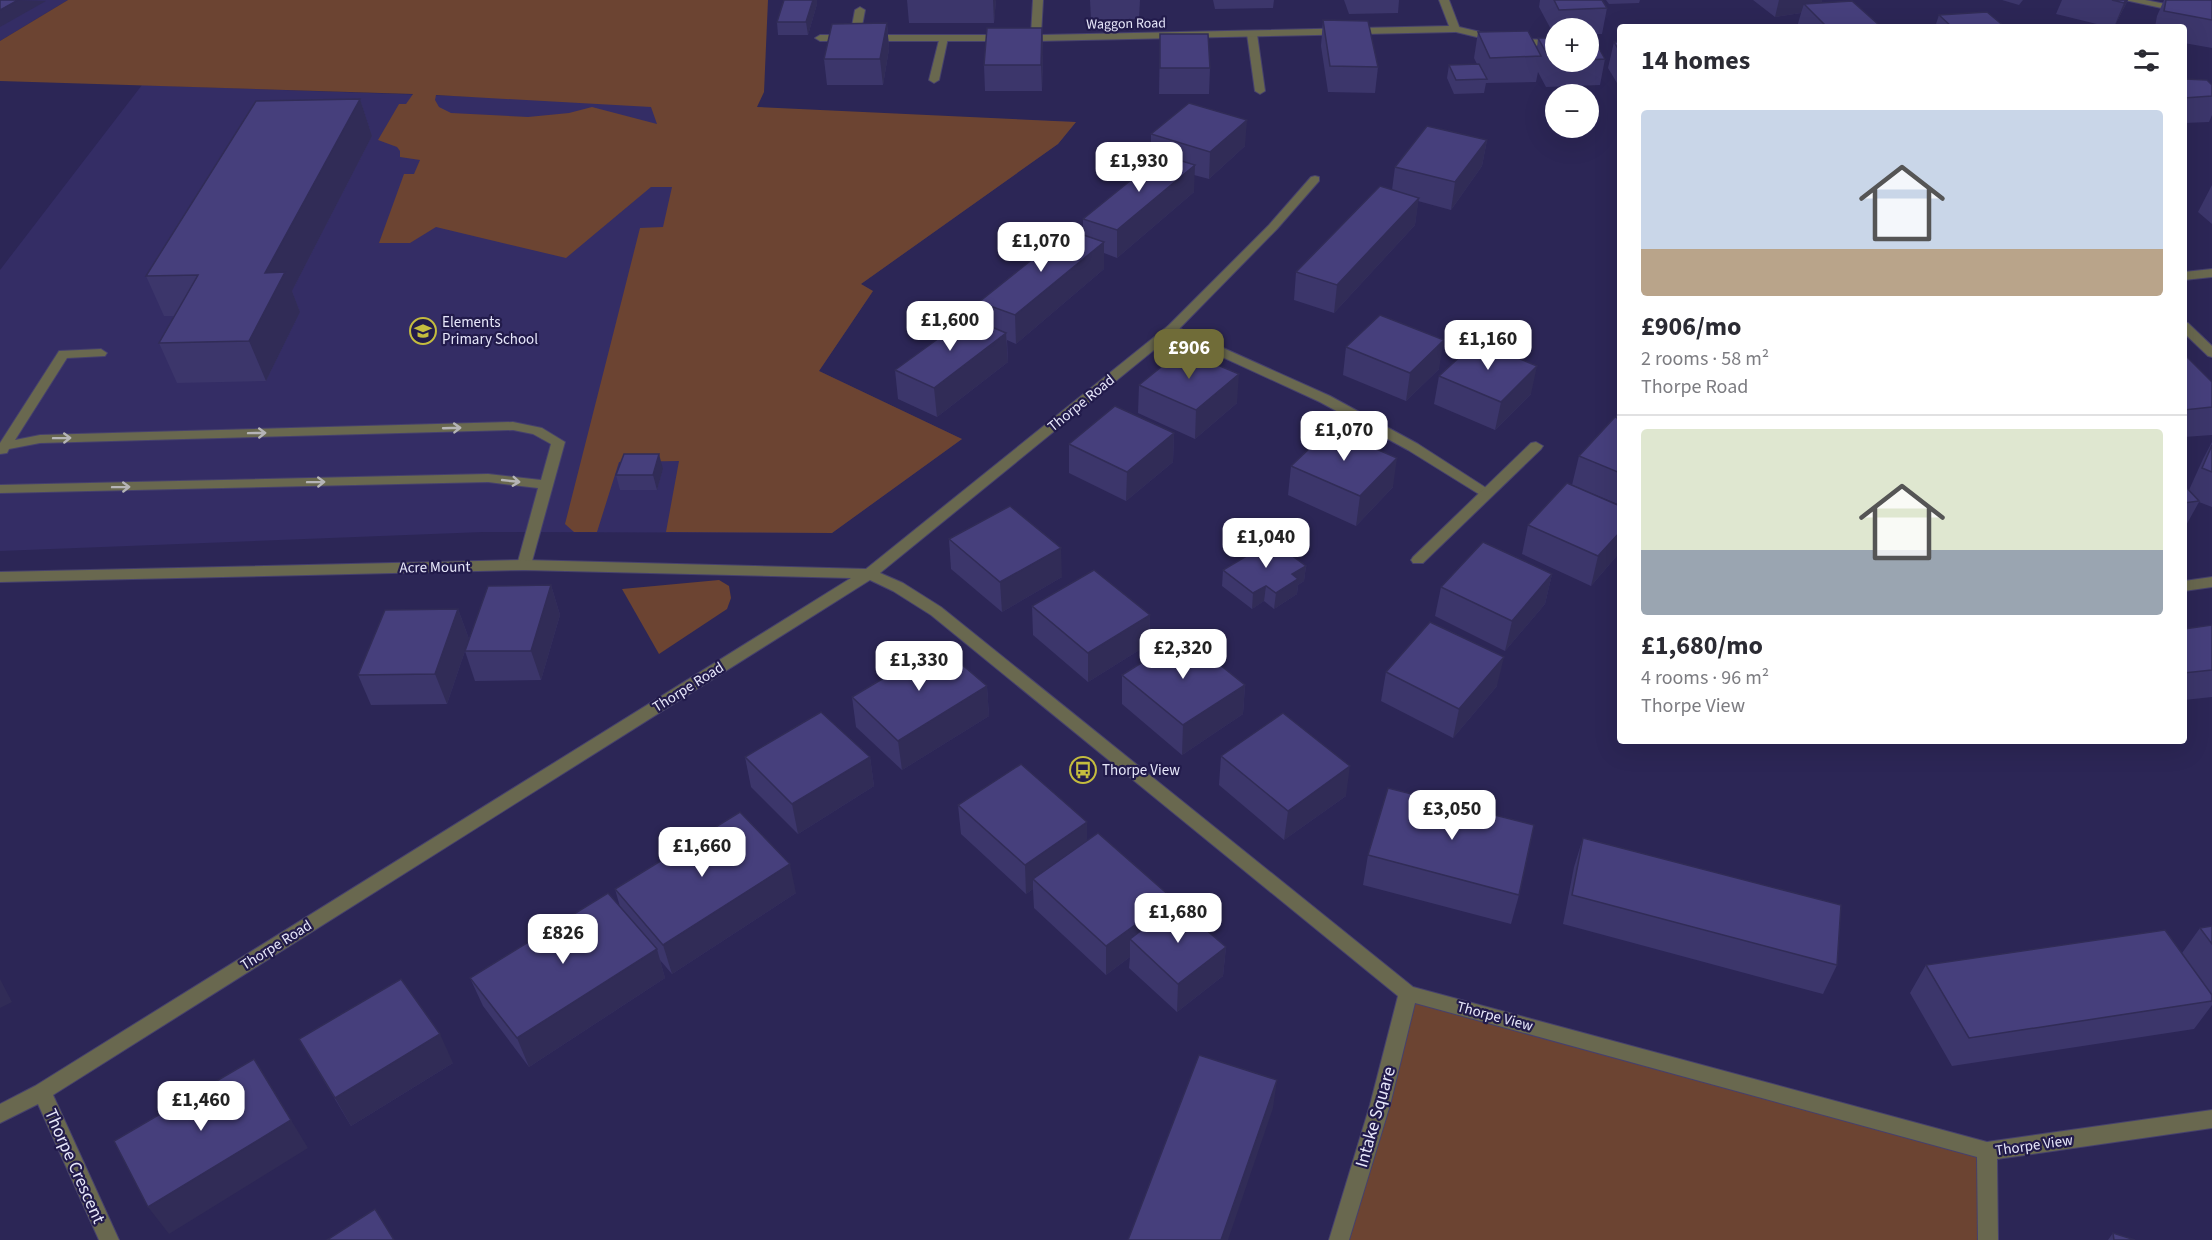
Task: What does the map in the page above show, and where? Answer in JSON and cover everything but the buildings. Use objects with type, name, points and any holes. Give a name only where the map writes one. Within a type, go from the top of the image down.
[{"type":"street","points":[[1036,39],[1038,0]]},
{"type":"street","points":[[1444,0],[1455,29]]},
{"type":"street","points":[[2130,0],[2212,16]]},
{"type":"street","points":[[855,37],[860,10]]},
{"type":"street","name":"Waggon Road","points":[[820,38],[1036,39],[1455,29],[1510,42],[1545,43]]},
{"type":"street","points":[[1252,34],[1260,90]]},
{"type":"street","points":[[934,80],[943,38]]},
{"type":"street","name":"Thorpe Road","points":[[0,1113],[42,1092],[869,574],[1172,329],[1273,227],[1315,179]]},
{"type":"street","points":[[2187,276],[2212,273]]},
{"type":"street","points":[[1172,329],[1325,399],[1413,447],[1487,493]]},
{"type":"street","points":[[2187,329],[2212,353]]},
{"type":"street","points":[[2,449],[63,354],[101,353]]},
{"type":"street","points":[[2,449],[40,439],[513,426],[537,431],[558,442],[524,565]]},
{"type":"street","points":[[1418,560],[1536,446]]},
{"type":"street","points":[[0,489],[488,478],[546,485]]},
{"type":"street","name":"Acre Mount","points":[[0,577],[524,565],[869,574]]},
{"type":"street","name":"Thorpe View","points":[[869,574],[898,587],[936,611],[1408,993],[1987,1151],[2212,1119]]},
{"type":"street","points":[[2187,586],[2212,582]]},
{"type":"street","name":"Intake Square","points":[[1339,1240],[1380,1105],[1408,993]]},
{"type":"street","name":"Thorpe Crescent","points":[[42,1092],[109,1240]]},
{"type":"street","points":[[1987,1151],[1988,1240]]},
{"type":"shaded area","points":[[0,0],[68,0],[0,41]]},
{"type":"shaded area","points":[[68,0],[768,0],[764,92],[757,107],[1076,122],[1058,144],[861,284],[873,291],[819,371],[962,439],[832,533],[666,532],[679,461],[619,462],[597,532],[574,532],[565,524],[640,228],[663,227],[672,187],[651,187],[566,258],[436,227],[410,243],[379,243],[404,174],[414,174],[420,160],[400,157],[397,147],[378,140],[399,104],[406,104],[413,94],[0,81],[0,41]],"holes":[[[436,95],[651,107],[657,124],[592,107],[569,113],[528,117],[451,113],[439,107],[435,100]]]},
{"type":"shaded area","name":"Elements Primary School","points":[[142,85],[1076,122],[1058,144],[861,284],[873,291],[819,371],[962,439],[832,533],[483,532],[0,551],[0,270]]},
{"type":"shaded area","points":[[719,580],[729,586],[731,598],[727,609],[659,654],[622,589]]},
{"type":"shaded area","points":[[1408,993],[1987,1151],[1988,1240],[1339,1240]]},
{"type":"place","name":"Elements Primary School","points":[[423,331]]},
{"type":"place","name":"Thorpe View","points":[[1083,770]]}]
